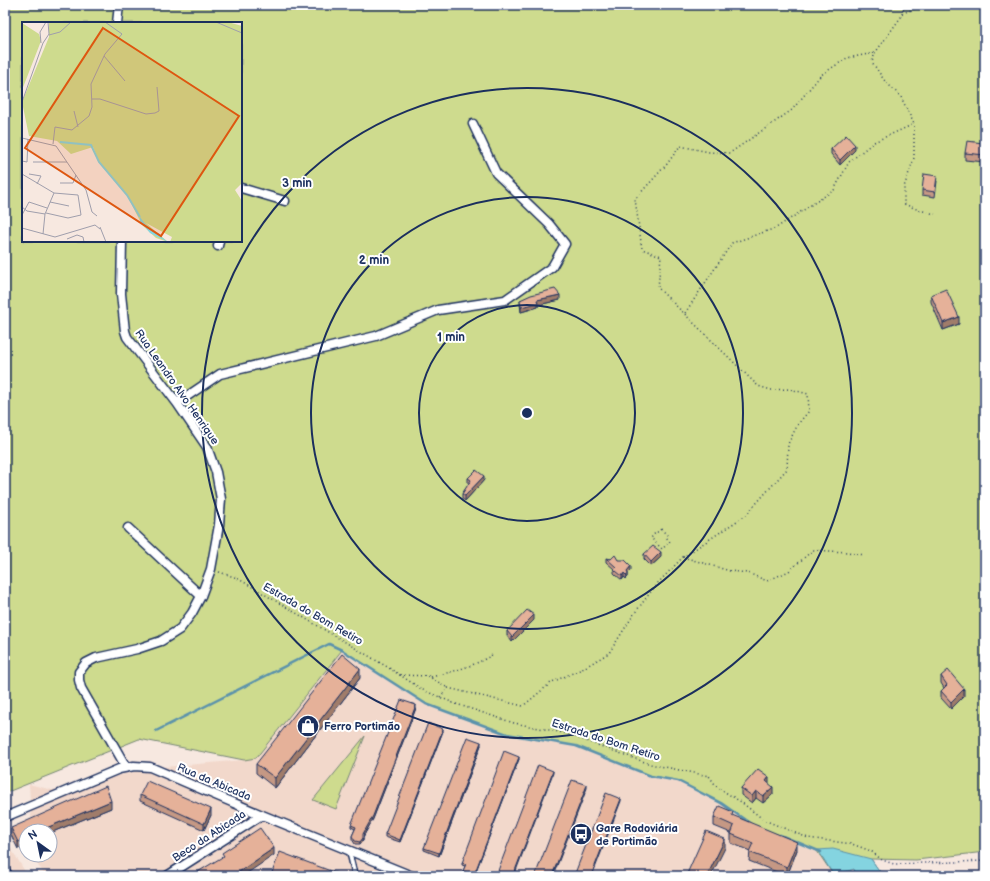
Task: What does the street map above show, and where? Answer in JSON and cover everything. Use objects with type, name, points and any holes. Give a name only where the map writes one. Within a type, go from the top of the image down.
[{"type":"street","points":[[117,22],[119,5]]},
{"type":"street","points":[[177,403],[220,374],[376,336],[438,310],[505,300],[552,267],[565,244],[549,224],[496,173],[472,124]]},
{"type":"street","points":[[242,188],[285,201]]},
{"type":"street","name":"Rua Leandro Alvo Henrique","points":[[122,242],[121,294],[127,337],[177,403],[207,447],[216,472],[221,499],[219,525],[211,570],[201,596],[192,613],[180,629],[161,641],[137,649],[96,658],[86,663],[79,672],[81,688],[126,767]]},
{"type":"street","points":[[128,528],[201,596]]},
{"type":"street","name":"Rua da Abicada","points":[[5,817],[126,767],[150,767],[262,815],[412,876]]},
{"type":"street","name":"Beco da Abicada","points":[[167,876],[262,815]]},
{"type":"lane","points":[[349,850],[355,876]]},
{"type":"lane","points":[[5,867],[11,876]]},
{"type":"path","points":[[904,5],[901,17],[875,53],[872,62],[884,80],[901,97],[914,124],[914,158],[904,187],[904,204],[935,214]]},
{"type":"path","points":[[902,13],[927,5]]},
{"type":"path","points":[[933,5],[966,7],[970,5]]},
{"type":"path","points":[[400,675],[428,676],[448,688],[523,706],[552,682],[582,669],[608,653],[634,614],[656,585],[683,557],[746,515],[787,469],[788,444],[798,424],[809,411],[808,394],[790,389],[771,390],[758,386],[658,288],[661,256],[642,249],[635,199],[667,164],[680,146],[709,152],[730,152],[792,110],[821,75],[847,58],[875,53]]},
{"type":"path","points":[[684,314],[732,243],[776,228],[834,190],[849,162],[874,142],[914,124]]},
{"type":"path","points":[[662,529],[667,536],[666,538],[670,542],[663,548],[662,549],[658,546],[651,538],[656,532],[662,529]]},
{"type":"path","points":[[683,557],[730,571],[748,573],[767,582],[789,571],[813,550],[864,554]]},
{"type":"path","name":"Estrada do Bom Retiro","points":[[211,570],[237,578],[423,690],[440,698],[514,723],[564,733],[650,764],[709,776],[717,787],[741,802],[764,820],[808,838],[852,844],[871,851],[882,860],[894,864],[985,861]]},
{"type":"path","points":[[431,677],[454,672],[477,664],[494,654]]},
{"type":"path","points":[[440,698],[448,688]]},
{"type":"shaded area","points":[[342,650],[426,704],[507,734],[576,746],[651,776],[678,781],[721,803],[754,826],[791,839],[817,851],[834,876],[46,876],[36,863],[58,863],[58,823],[31,823],[29,784],[52,790],[152,768],[256,758]]},
{"type":"shaded area","points":[[5,839],[18,860],[18,863],[20,863],[28,876],[5,876]]},
{"type":"green space","points":[[5,5],[985,5],[985,852],[916,860],[871,859],[880,872],[930,876],[856,876],[854,869],[834,876],[817,851],[791,839],[754,826],[721,803],[678,781],[651,776],[576,746],[507,734],[426,704],[342,650],[256,758],[244,760],[139,739],[5,793]]},
{"type":"green space","points":[[365,736],[336,809],[313,800]]},
{"type":"water","points":[[833,849],[871,859],[880,872],[930,876],[856,876],[854,869],[834,876],[818,850]]},
{"type":"building","points":[[846,135],[855,145],[840,160],[831,149]]},
{"type":"building","points":[[967,141],[983,143],[983,146],[985,146],[985,155],[965,153]]},
{"type":"building","points":[[924,174],[937,176],[935,192],[922,190]]},
{"type":"building","points":[[555,289],[560,295],[537,300],[538,303],[521,307],[520,300],[531,295]]},
{"type":"building","points":[[946,289],[959,317],[943,323],[931,295]]},
{"type":"building","points":[[476,470],[484,476],[465,496],[462,494],[471,480],[468,478]]},
{"type":"building","points":[[653,546],[661,552],[651,562],[644,554]]},
{"type":"building","points":[[615,555],[618,560],[625,560],[631,566],[626,575],[624,573],[622,576],[616,571],[614,569],[616,567],[606,558],[611,559]]},
{"type":"building","points":[[527,610],[534,615],[512,637],[507,631]]},
{"type":"building","name":"Ferro Portimão","points":[[342,654],[360,669],[275,778],[256,764]]},
{"type":"building","points":[[948,670],[964,689],[951,702],[941,691],[947,685],[941,676]]},
{"type":"building","points":[[401,700],[416,705],[373,816],[363,834],[363,838],[360,842],[355,841],[352,836],[356,827],[351,825]]},
{"type":"building","points":[[428,723],[443,729],[400,840],[385,834]]},
{"type":"building","points":[[467,737],[481,742],[439,853],[424,848]]},
{"type":"building","points":[[504,751],[519,757],[474,875],[463,871],[466,864],[462,863]]},
{"type":"building","points":[[538,765],[553,771],[513,876],[496,876]]},
{"type":"building","points":[[758,769],[769,777],[766,781],[773,787],[763,796],[756,791],[752,796],[741,788]]},
{"type":"building","points":[[572,780],[587,785],[552,876],[535,876]]},
{"type":"building","points":[[147,781],[211,809],[204,824],[140,795]]},
{"type":"building","points":[[106,786],[111,801],[58,823],[22,823]]},
{"type":"building","points":[[606,793],[621,799],[591,876],[574,876]]},
{"type":"building","points":[[719,806],[733,812],[732,815],[797,842],[787,867],[749,852],[753,843],[731,834],[734,826],[714,817]]},
{"type":"building","points":[[18,825],[18,842],[11,828]]},
{"type":"building","points":[[260,828],[274,848],[233,876],[191,876],[224,856],[222,853]]},
{"type":"building","points":[[706,831],[725,839],[708,874],[711,876],[686,876]]},
{"type":"building","points":[[280,852],[344,876],[271,875]]},
{"type":"waterway","points":[[156,731],[329,644],[342,650],[426,704],[507,734],[576,746],[651,776],[678,781],[721,803],[751,824]]},
{"type":"waterway","points":[[780,835],[821,852]]},
{"type":"place","name":"Ferro Portimão","points":[[308,726]]},
{"type":"place","name":"Gare Rodoviária de Portimão","points":[[581,834]]}]
